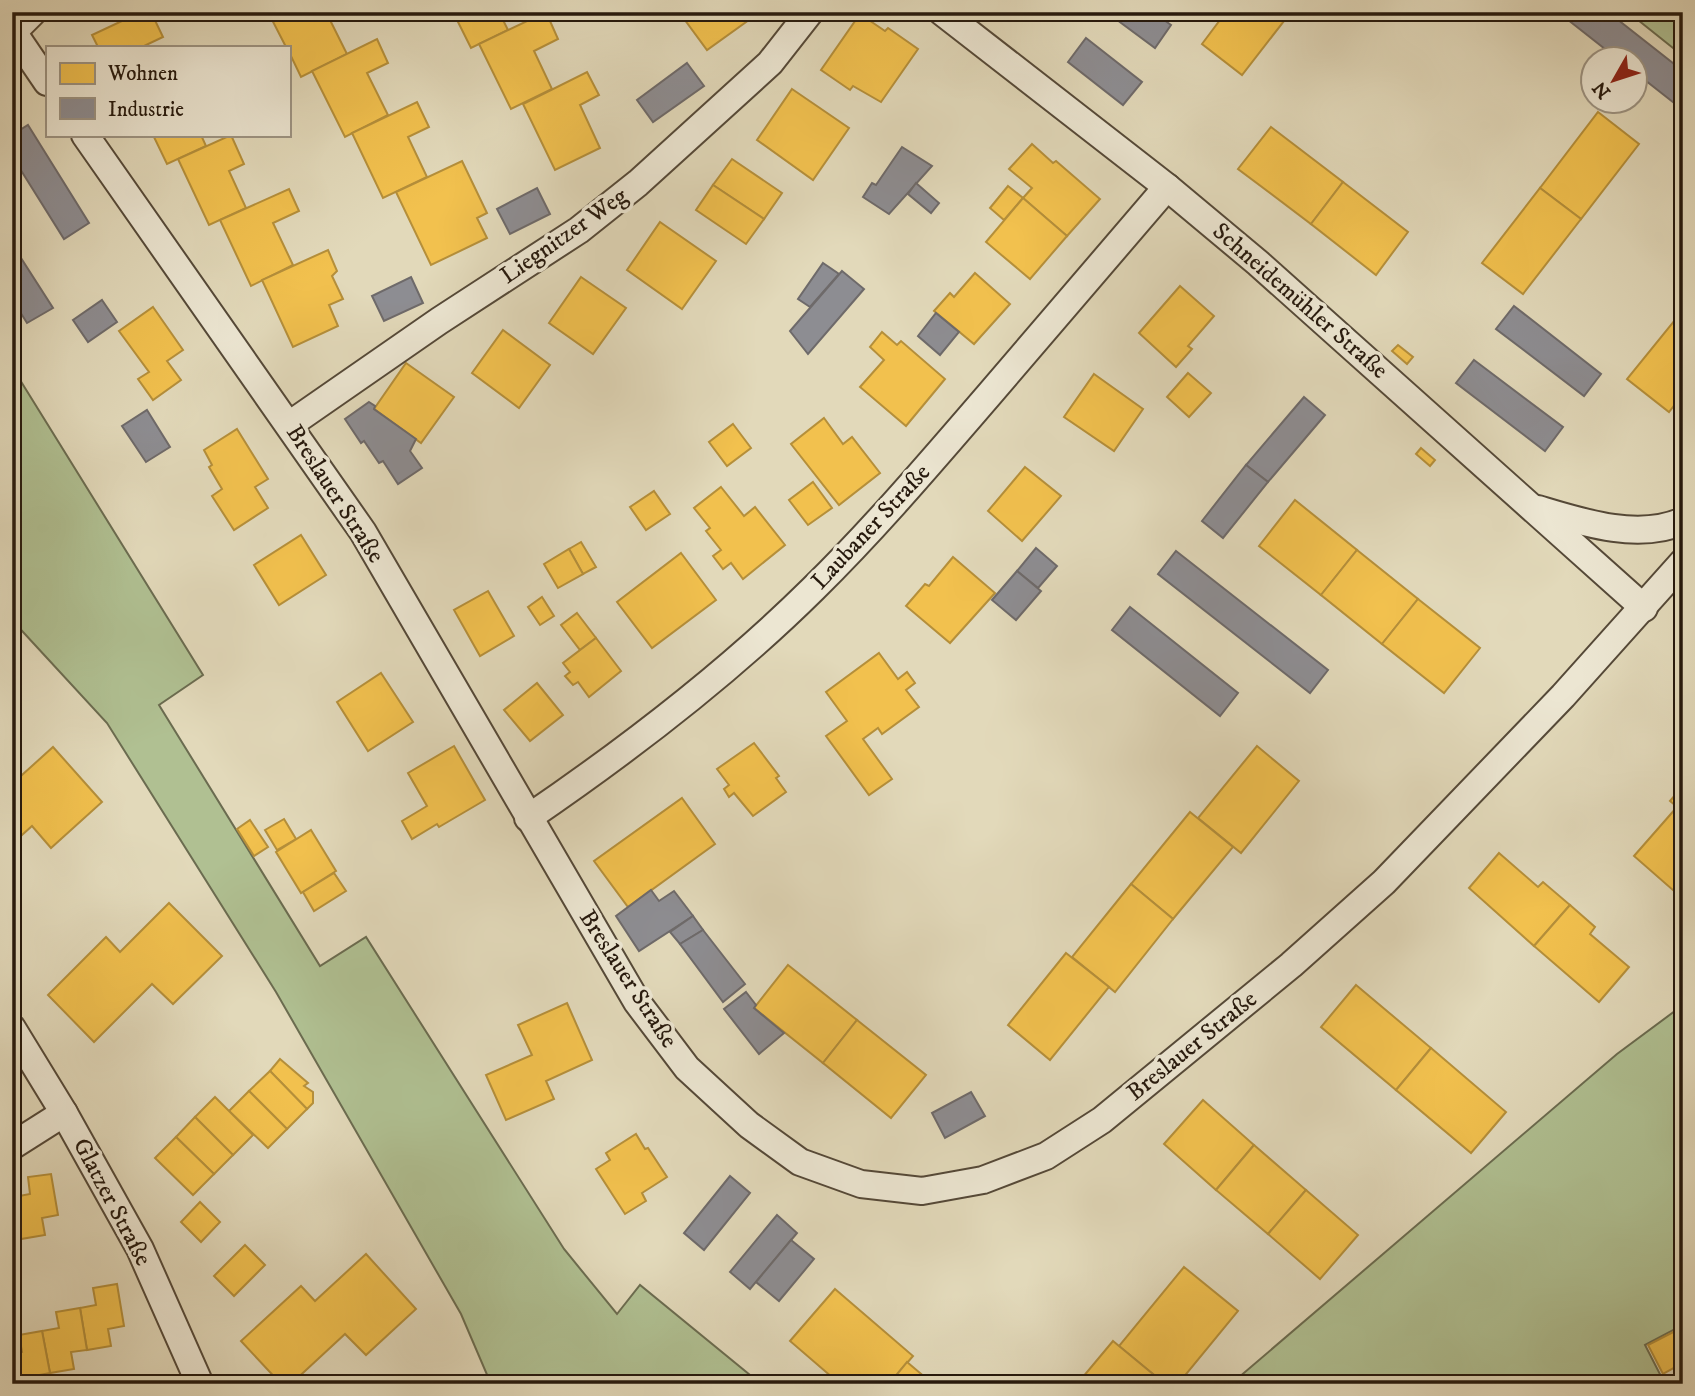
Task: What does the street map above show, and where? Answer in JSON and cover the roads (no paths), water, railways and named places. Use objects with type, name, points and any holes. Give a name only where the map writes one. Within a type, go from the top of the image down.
[{"type":"street","points":[[33,12],[12,33],[46,81]]},
{"type":"street","name":"Liegnitzer Weg","points":[[289,425],[439,321],[579,230],[770,64],[810,12]]},
{"type":"street","name":"Schneidemühler Straße","points":[[942,12],[1167,187],[1268,271],[1644,608]]},
{"type":"street","name":"Breslauer Straße","points":[[86,136],[363,533],[637,1002],[687,1068],[749,1125],[800,1162],[861,1184],[922,1191],[983,1180],[1046,1156],[1102,1120],[1291,965],[1384,882],[1554,705],[1683,562]]},
{"type":"street","name":"Laubaner Straße","points":[[528,818],[593,774],[687,702],[745,653],[814,588],[916,480],[1167,187]]},
{"type":"street","points":[[1530,506],[1607,528],[1643,529],[1683,521]]},
{"type":"street","name":"Glatzer Straße","points":[[12,1028],[64,1113],[140,1249],[200,1384]]},
{"type":"street","points":[[12,1146],[64,1113]]},
{"type":"waterway","points":[[1679,1286],[1683,1275]]}]
